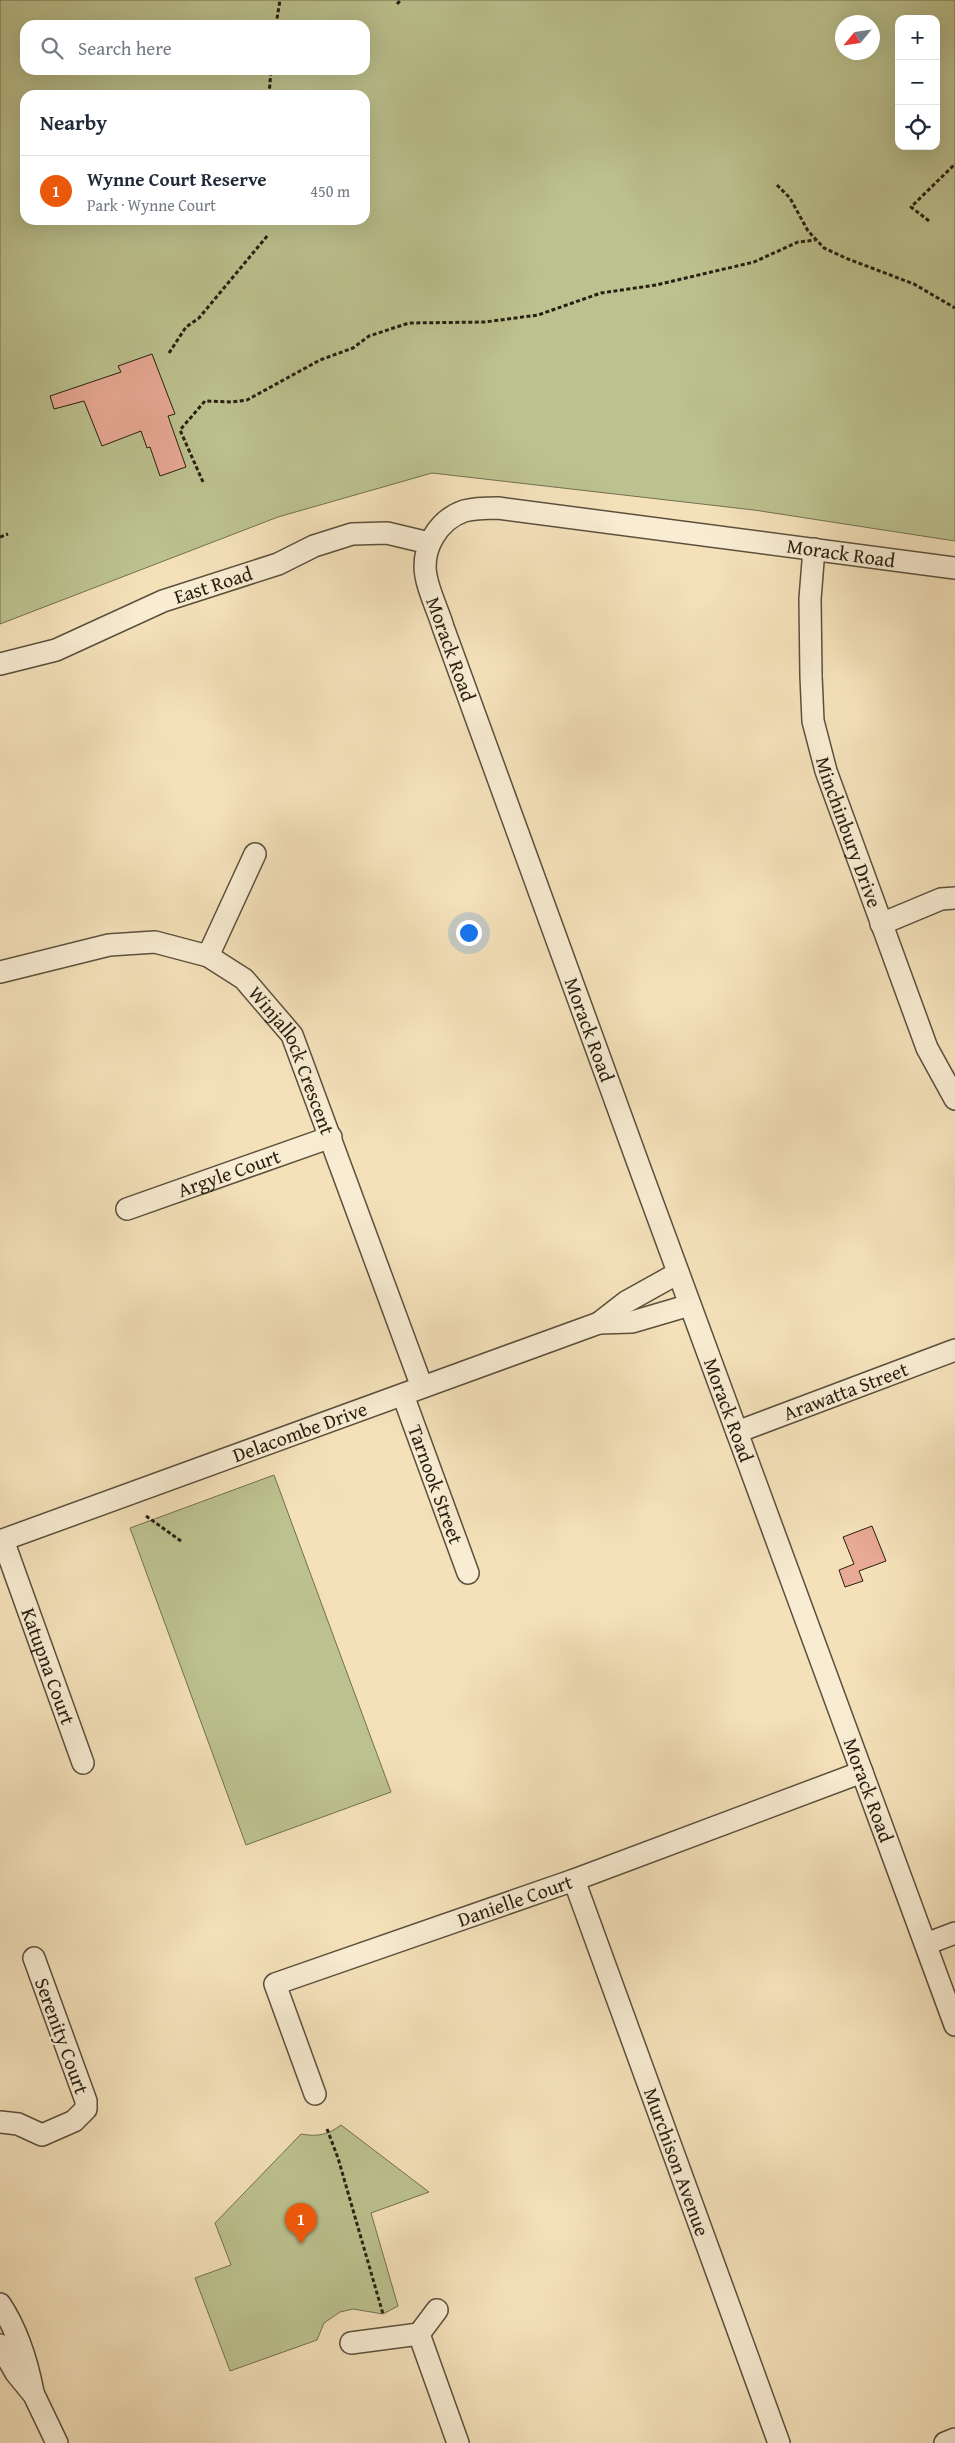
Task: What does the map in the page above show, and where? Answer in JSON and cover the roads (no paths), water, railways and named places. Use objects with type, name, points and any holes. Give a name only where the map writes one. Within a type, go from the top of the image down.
[{"type":"street","name":"Morack Road","points":[[955,568],[498,508],[472,509],[454,516],[440,526],[429,543],[425,565],[428,584],[678,1273],[955,2025]]},
{"type":"street","name":"East Road","points":[[0,664],[56,650],[163,600],[278,564],[314,546],[352,534],[387,533],[429,543]]},
{"type":"street","name":"Minchinbury Drive","points":[[814,549],[810,599],[813,721],[826,770],[927,1048],[955,1099]]},
{"type":"street","points":[[208,956],[255,854]]},
{"type":"street","points":[[881,924],[941,899],[955,898]]},
{"type":"street","name":"Winjallock Crescent","points":[[0,972],[110,945],[155,942],[208,956],[244,979],[292,1035],[422,1387]]},
{"type":"street","name":"Argyle Court","points":[[127,1209],[331,1137]]},
{"type":"street","name":"Delacombe Drive","points":[[1,1540],[599,1323],[626,1302],[678,1273]]},
{"type":"street","name":"Delacombe Drive","points":[[599,1323],[632,1322],[690,1305]]},
{"type":"street","name":"Arawatta Street","points":[[737,1432],[955,1350]]},
{"type":"street","name":"Tarnook Street","points":[[403,1395],[468,1573]]},
{"type":"street","name":"Katupna Court","points":[[1,1540],[84,1763]]},
{"type":"street","name":"Danielle Court","points":[[315,2094],[275,1984],[574,1880],[862,1772]]},
{"type":"street","name":"Murchison Avenue","points":[[574,1880],[779,2443]]},
{"type":"street","points":[[926,1944],[955,1933]]},
{"type":"street","name":"Serenity Court","points":[[0,2122],[18,2124],[42,2135],[74,2121],[86,2109],[86,2101],[34,1958]]},
{"type":"street","points":[[0,2304],[17,2335],[27,2360],[34,2395]]},
{"type":"street","points":[[351,2343],[418,2334],[437,2310]]},
{"type":"street","points":[[418,2334],[458,2443]]},
{"type":"street","points":[[0,2345],[16,2373],[34,2395],[57,2443]]},
{"type":"street","points":[[945,2443],[955,2439]]},
{"type":"place","name":"Wynne Court Reserve","points":[[301,2244]]}]
